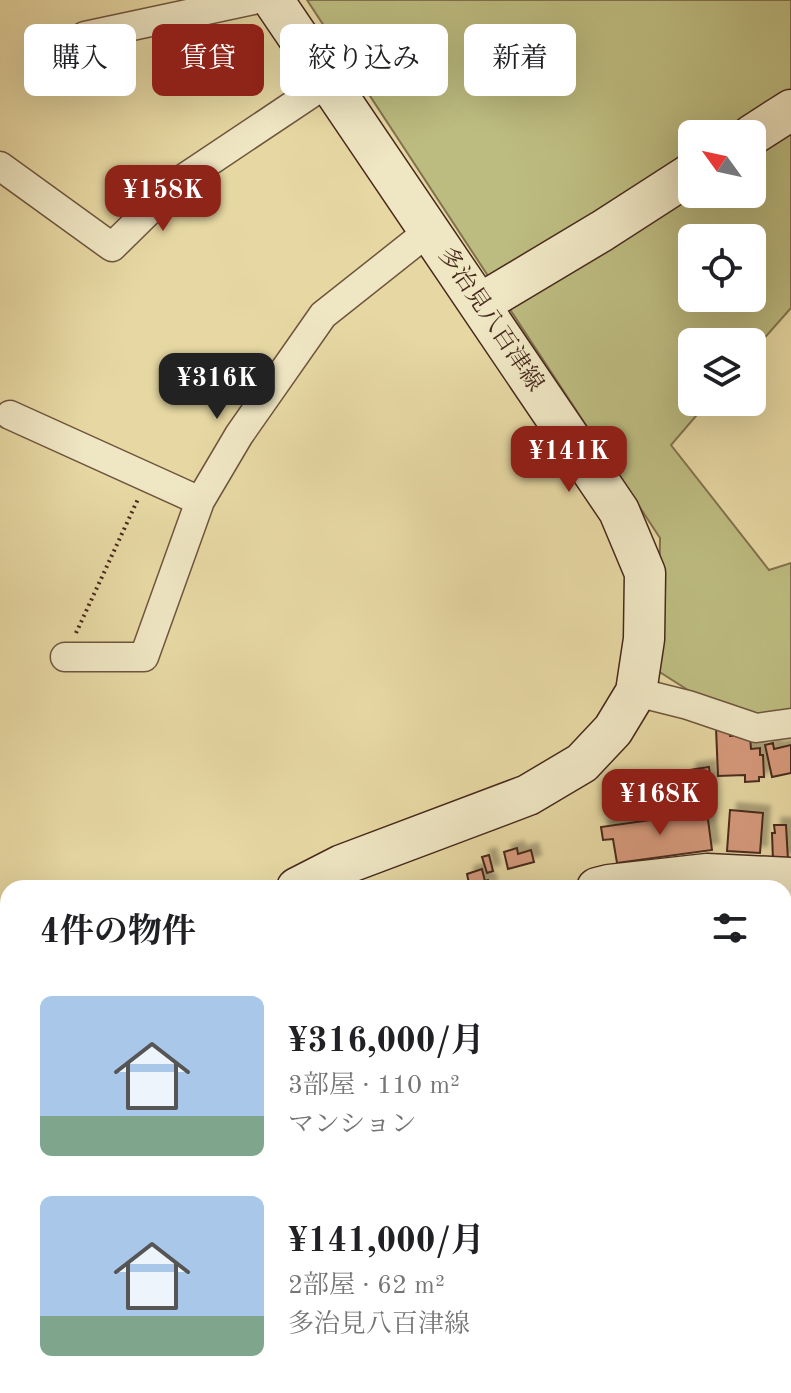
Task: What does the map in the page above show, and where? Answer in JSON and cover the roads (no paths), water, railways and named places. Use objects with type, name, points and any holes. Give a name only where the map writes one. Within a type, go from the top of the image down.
[{"type":"main road","name":"多治見八百津線","points":[[273,0],[289,24]]},
{"type":"main road","name":"多治見八百津線","points":[[313,880],[342,865],[528,795],[582,763],[613,730],[636,692],[644,639],[645,573],[619,511],[337,96]]},
{"type":"main road","points":[[766,126],[791,110]]},
{"type":"main road","points":[[480,304],[678,182]]},
{"type":"main road","points":[[654,880],[707,874],[791,878]]},
{"type":"street","points":[[136,25],[253,0]]},
{"type":"street","points":[[0,166],[112,247],[177,183],[307,96]]},
{"type":"street","points":[[65,657],[144,657],[200,501],[239,435],[323,315],[429,231]]},
{"type":"street","points":[[10,415],[200,501]]},
{"type":"street","points":[[636,692],[688,705],[756,728],[791,723]]}]
